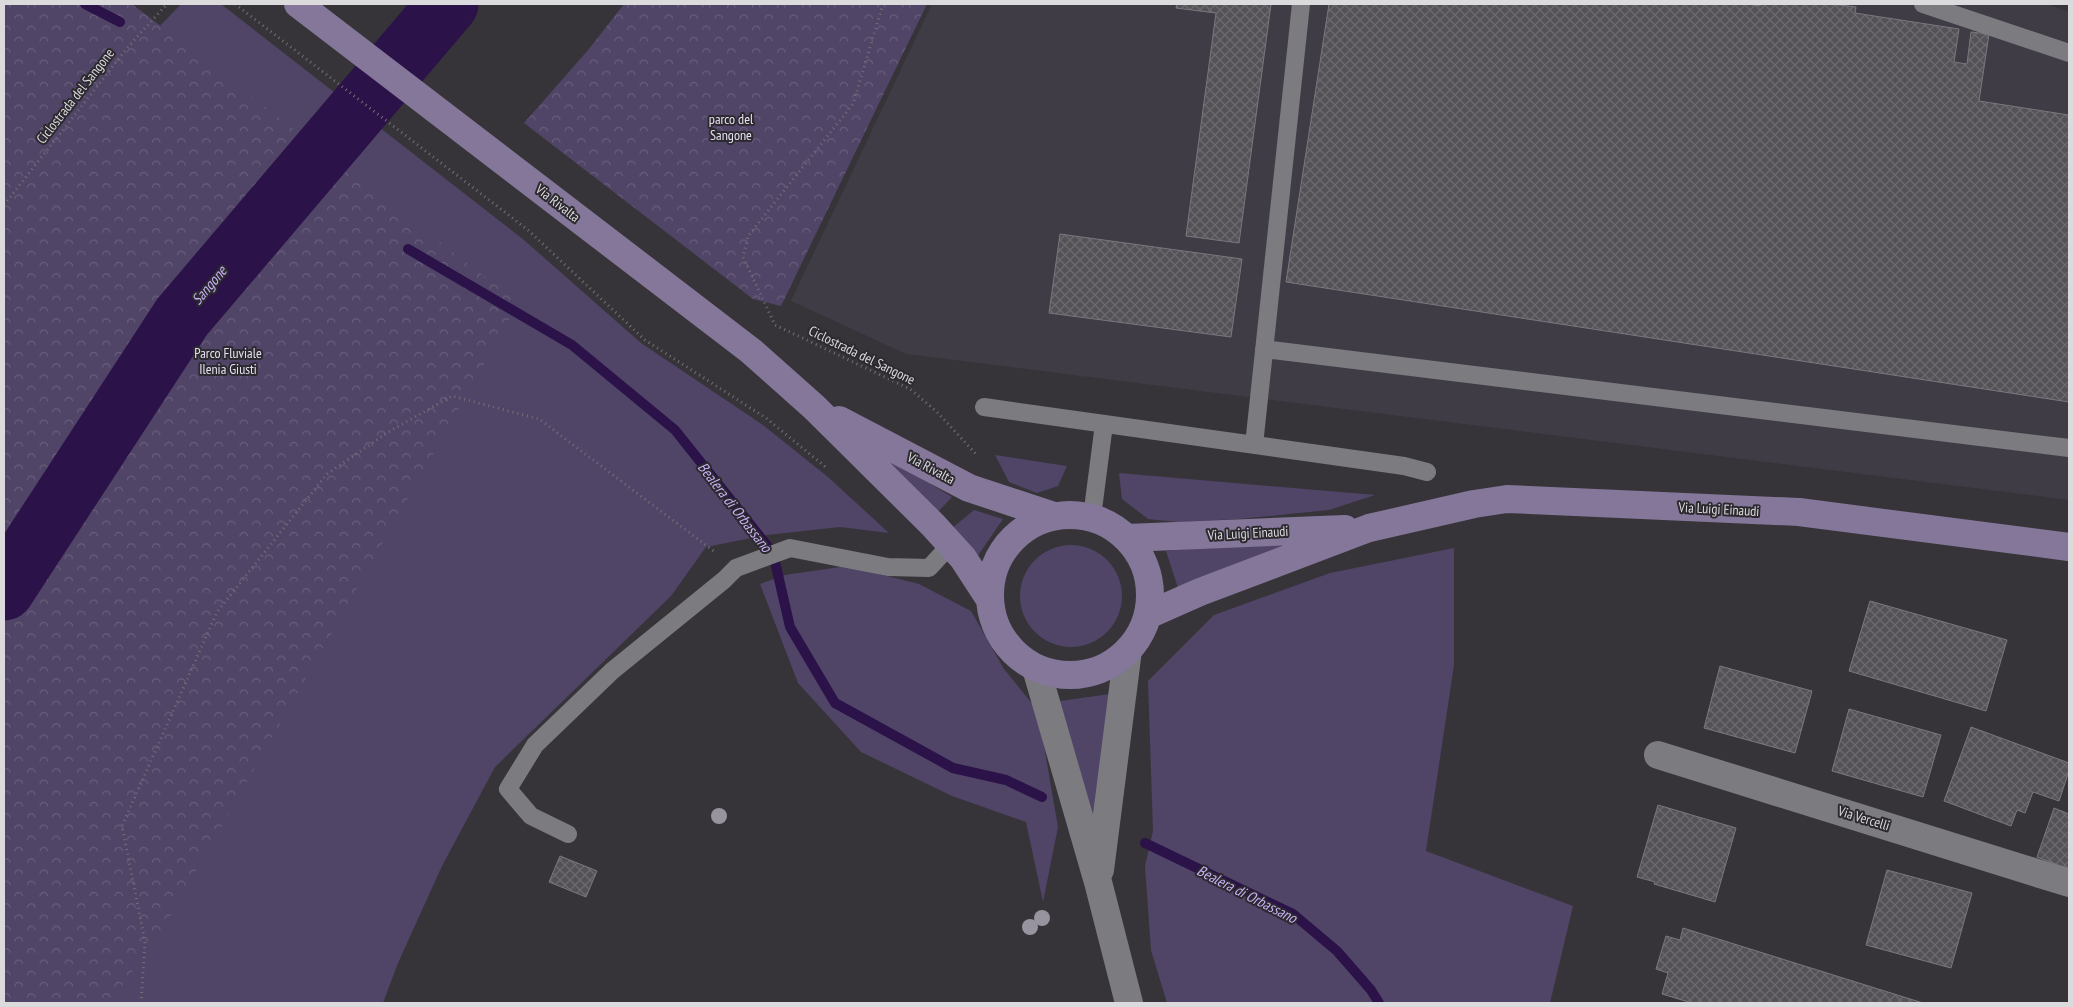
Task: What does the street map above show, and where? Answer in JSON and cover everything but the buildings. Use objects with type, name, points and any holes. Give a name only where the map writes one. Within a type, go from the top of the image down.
[{"type":"main road","name":"Via Rivalta","points":[[298,4],[751,351],[814,407],[951,544],[963,558],[989,598]]},
{"type":"main road","name":"Via Rivalta","points":[[814,407],[969,488],[1054,516]]},
{"type":"main road","name":"Via Luigi Einaudi","points":[[1148,615],[1200,592],[1370,528],[1507,499],[1799,512],[2069,547]]},
{"type":"main road","name":"Via Rivalta","points":[[1073,514],[1092,517],[1111,525],[1127,538],[1148,574],[1148,615],[1140,634],[1128,650],[1101,669],[1068,676],[1036,668],[1012,652],[995,627],[989,598],[993,570],[1007,545],[1028,526],[1054,516],[1073,514]]},
{"type":"main road","name":"Via Luigi Einaudi","points":[[1127,538],[1370,528]]},
{"type":"street","points":[[1098,882],[1128,650]]},
{"type":"street","points":[[1036,668],[1098,882],[1128,1003]]},
{"type":"street","name":"Via Vercelli","points":[[1658,754],[2069,883]]},
{"type":"lane","points":[[1254,445],[1301,4]]},
{"type":"lane","points":[[1923,4],[2069,54]]},
{"type":"lane","points":[[1264,349],[2069,448]]},
{"type":"lane","points":[[984,406],[1404,466],[1427,472]]},
{"type":"lane","points":[[1092,517],[1104,424]]},
{"type":"lane","points":[[568,834],[531,816],[508,789],[535,745],[612,671],[724,580],[736,568],[790,548],[888,567],[929,568],[951,544]]},
{"type":"path","name":"Ciclostrada del Sangone","points":[[4,205],[128,47],[166,4]]},
{"type":"path","points":[[235,4],[528,230],[645,340],[766,418],[832,472]]},
{"type":"path","name":"Ciclostrada del Sangone","points":[[883,4],[853,104],[748,236],[742,257],[776,325],[910,389],[937,412],[983,461],[969,488]]},
{"type":"path","points":[[141,1003],[145,942],[122,826],[217,612],[327,474],[390,431],[452,396],[539,419],[736,568]]},
{"type":"shaded area","points":[[932,4],[2047,4],[2069,12],[2069,500],[906,354],[791,301]]},
{"type":"green space","name":"Parco Fluviale Ilenia Giusti","points":[[4,4],[132,4],[519,303],[164,928],[110,1003],[4,1003]]},
{"type":"green space","points":[[181,4],[221,4],[524,240],[641,343],[763,425],[828,477],[889,533],[840,527],[767,535],[706,547],[671,596],[495,767],[442,866],[398,963],[383,1003],[4,1003],[4,217],[135,52]]},
{"type":"green space","name":"parco del Sangone","points":[[624,4],[927,4],[781,306],[753,299],[524,123],[589,49]]},
{"type":"green space","points":[[880,453],[952,497],[935,515]]},
{"type":"green space","points":[[995,455],[1067,466],[1058,486],[1037,493],[1009,482]]},
{"type":"green space","points":[[1119,473],[1375,495],[1329,510],[1239,519],[1178,522],[1148,519],[1122,499]]},
{"type":"green space","points":[[974,510],[1003,519],[977,557],[951,529]]},
{"type":"green space","points":[[1290,540],[1291,545],[1178,588],[1166,551]]},
{"type":"green space","points":[[1071,545],[1090,549],[1107,560],[1118,577],[1122,596],[1118,615],[1107,632],[1090,643],[1071,647],[1052,643],[1035,632],[1024,615],[1020,596],[1024,577],[1035,560],[1052,549]]},
{"type":"green space","points":[[1454,548],[1454,665],[1426,851],[1573,906],[1550,1003],[1167,1003],[1151,950],[1145,866],[1153,831],[1148,681],[1214,615],[1330,573]]},
{"type":"green space","points":[[847,566],[919,584],[971,611],[1004,669],[1038,711],[1058,827],[1043,902],[1026,822],[952,796],[861,752],[798,683],[760,584],[785,575]]},
{"type":"green space","points":[[1110,694],[1093,842],[1060,701]]},
{"type":"waterway","name":"Bealera di Orbassano","points":[[85,4],[120,22]]},
{"type":"waterway","name":"Sangone","points":[[4,590],[182,317],[448,4]]},
{"type":"waterway","name":"Bealera di Orbassano","points":[[408,249],[572,345],[675,430],[773,553],[790,627],[835,703],[953,768],[1006,780],[1042,797]]},
{"type":"waterway","name":"Bealera di Orbassano","points":[[1145,843],[1293,914],[1337,951],[1371,990],[1379,1003]]}]
